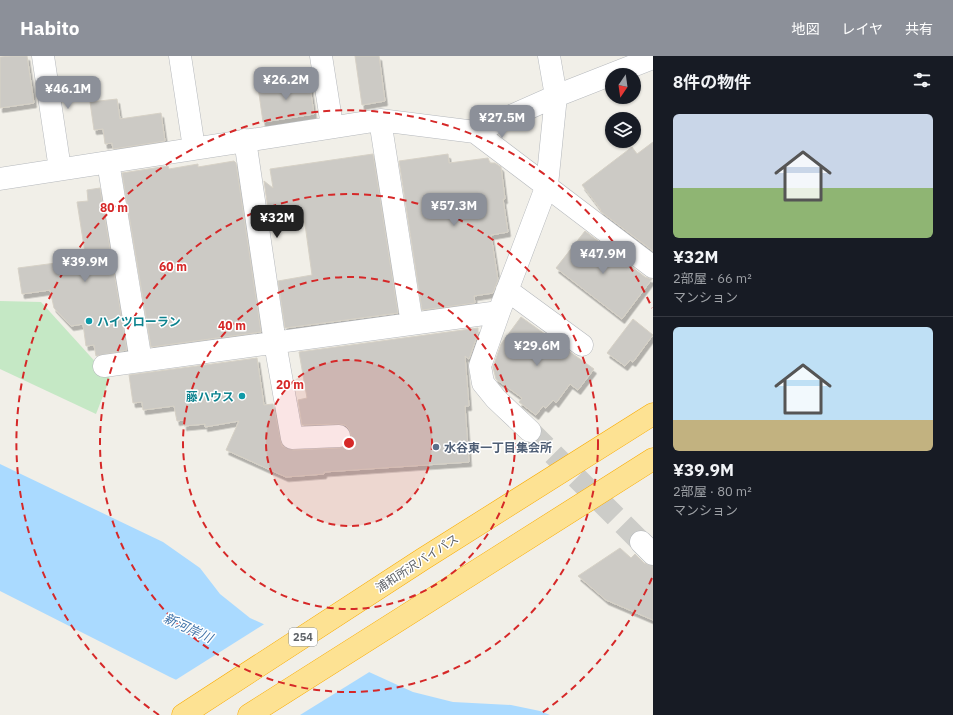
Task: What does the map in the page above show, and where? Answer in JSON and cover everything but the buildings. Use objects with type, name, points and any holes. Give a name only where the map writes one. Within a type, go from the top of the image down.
[{"type":"highway","name":"浦和所沢バイパス","points":[[183,715],[423,559],[653,414]]},
{"type":"highway","points":[[249,715],[653,459]]},
{"type":"street","points":[[43,56],[60,169]]},
{"type":"street","points":[[180,56],[194,148]]},
{"type":"street","points":[[321,56],[332,126]]},
{"type":"street","points":[[530,432],[496,400],[483,383],[480,366],[547,185],[556,96],[549,56]]},
{"type":"street","points":[[475,132],[556,96],[653,58]]},
{"type":"street","points":[[0,178],[332,126],[380,120],[475,132],[547,185],[653,267]]},
{"type":"street","points":[[380,120],[412,324]]},
{"type":"street","points":[[245,140],[275,343],[292,438],[339,436]]},
{"type":"street","points":[[108,162],[141,362]]},
{"type":"street","points":[[507,290],[582,345]]},
{"type":"street","points":[[104,366],[499,312]]},
{"type":"green space","points":[[0,301],[41,302],[110,378],[96,414],[0,369]]},
{"type":"water","name":"新河岸川","points":[[0,464],[163,542],[200,568],[220,594],[250,618],[413,692],[453,702],[511,705],[540,711],[550,715],[253,715],[170,677],[0,591]]},
{"type":"pier","points":[[266,623],[371,671],[300,715],[249,715],[174,681]]},
{"type":"tunnel","points":[[530,431],[641,542]]},
{"type":"place","name":"ハイツローラン","points":[[89,321]]},
{"type":"place","name":"藤ハウス","points":[[242,396]]},
{"type":"place","name":"水谷東一丁目集会所","points":[[436,447]]}]
